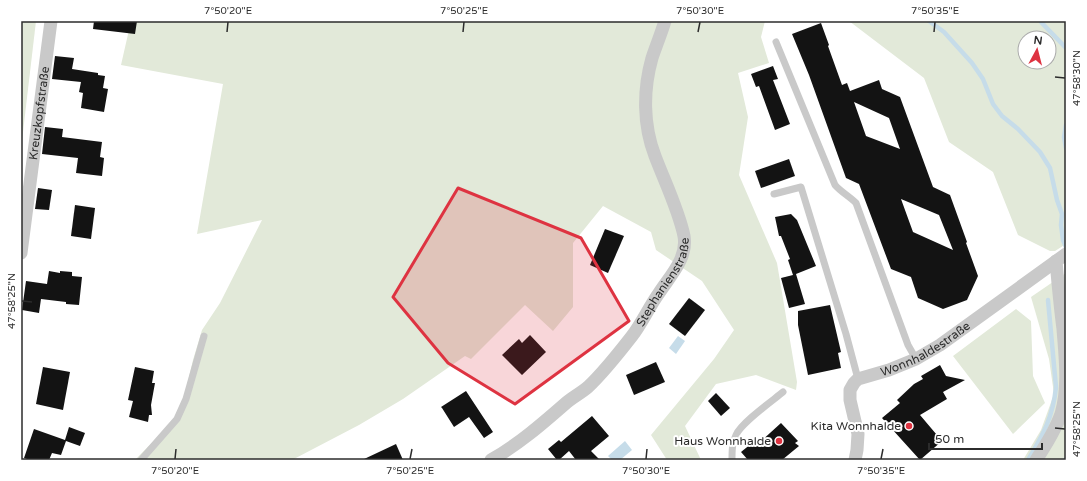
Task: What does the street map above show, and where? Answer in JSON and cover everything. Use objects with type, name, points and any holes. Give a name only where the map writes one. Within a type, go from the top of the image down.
[{"type":"street","name":"Kreuzkopfstraße","points":[[21,253],[51,21]]},
{"type":"street","name":"Stephanienstraße","points":[[491,460],[506,452],[540,426],[588,386],[611,362],[633,335],[680,261],[684,249],[684,237],[677,213],[654,155],[646,129],[645,104],[647,79],[665,21]]},
{"type":"street","name":"Wonnhaldestraße","points":[[858,379],[889,370],[916,359],[940,345],[1060,258]]},
{"type":"street","name":"Wonnhaldestraße","points":[[1036,460],[1052,436],[1061,413],[1065,392],[1066,373],[1060,258]]},
{"type":"street","points":[[855,460],[858,434],[850,400],[850,390],[858,379]]},
{"type":"lane","points":[[776,42],[835,185],[841,192],[856,203],[908,345],[916,359]]},
{"type":"lane","points":[[774,194],[801,187],[846,334],[858,379]]},
{"type":"lane","points":[[140,460],[177,419],[184,405],[204,336]]},
{"type":"lane","points":[[732,460],[732,449],[736,433],[751,418],[783,392]]},
{"type":"highlighted area","points":[[458,188],[581,238],[629,321],[515,404],[448,363],[393,297]]},
{"type":"green space","points":[[21,21],[36,21],[21,149]]},
{"type":"green space","points":[[131,21],[765,21],[761,37],[769,63],[738,73],[748,117],[739,175],[777,263],[797,382],[796,390],[756,375],[716,384],[685,426],[701,460],[667,460],[651,435],[714,359],[734,330],[702,281],[656,250],[651,232],[603,206],[573,243],[573,307],[553,331],[525,305],[471,359],[465,356],[403,399],[359,425],[292,460],[135,460],[175,419],[184,398],[202,330],[220,303],[262,220],[197,234],[223,84],[121,65]]},
{"type":"green space","points":[[849,21],[1066,21],[1066,244],[1055,251],[1050,251],[1018,235],[993,172],[949,142],[924,78]]},
{"type":"green space","points":[[1066,273],[1066,460],[1023,460],[1041,430],[1054,394],[1049,359],[1031,297]]},
{"type":"green space","points":[[1016,309],[1031,321],[1033,376],[1045,403],[1013,434],[953,356]]},
{"type":"water","points":[[678,336],[685,341],[676,354],[669,348]]},
{"type":"water","points":[[625,441],[632,450],[620,460],[612,460],[608,456]]},
{"type":"building","points":[[94,21],[137,21],[135,34],[93,29]]},
{"type":"building","points":[[821,23],[842,85],[847,83],[850,91],[879,80],[882,89],[900,97],[933,187],[950,195],[967,242],[966,243],[978,276],[967,300],[943,309],[918,298],[911,277],[891,269],[859,184],[846,178],[809,75],[792,34]],"holes":[[[854,102],[889,118],[900,149],[866,136]],[[901,199],[939,215],[953,250],[913,232]]]},
{"type":"building","points":[[55,56],[74,58],[72,69],[98,73],[98,75],[105,76],[103,88],[108,89],[104,112],[81,108],[83,93],[79,92],[81,82],[52,79]]},
{"type":"building","points":[[773,66],[778,79],[773,80],[790,124],[775,130],[759,86],[756,87],[751,74]]},
{"type":"building","points":[[45,127],[63,129],[62,137],[102,142],[100,157],[104,158],[102,176],[76,173],[78,158],[42,154]]},
{"type":"building","points":[[789,159],[795,176],[761,188],[755,171]]},
{"type":"building","points":[[38,188],[52,190],[49,210],[35,209]]},
{"type":"building","points":[[75,205],[95,208],[91,239],[71,236]]},
{"type":"building","points":[[791,214],[797,220],[816,266],[796,274],[805,304],[789,308],[781,278],[793,275],[788,260],[790,259],[781,236],[779,236],[775,217]]},
{"type":"building","points":[[605,229],[624,236],[608,273],[590,265]]},
{"type":"building","points":[[49,271],[60,273],[60,271],[72,272],[72,276],[82,277],[79,305],[41,299],[39,313],[22,310],[26,281],[47,284]]},
{"type":"building","points":[[689,298],[705,310],[685,336],[669,324]]},
{"type":"building","points":[[830,305],[841,352],[838,353],[841,368],[808,375],[798,325],[798,311]]},
{"type":"building","points":[[530,335],[546,352],[522,375],[502,355],[519,339],[522,343]]},
{"type":"building","points":[[656,362],[665,382],[634,395],[626,375]]},
{"type":"building","points":[[940,365],[946,376],[965,380],[943,392],[947,399],[920,415],[942,441],[920,460],[882,418],[900,403],[897,400],[914,384],[923,379],[921,376]]},
{"type":"building","points":[[43,367],[70,372],[63,410],[36,404]]},
{"type":"building","points":[[135,367],[154,371],[152,383],[155,383],[151,405],[152,415],[149,415],[148,422],[129,417],[133,401],[128,400]]},
{"type":"building","points":[[466,391],[493,432],[484,438],[469,417],[454,427],[441,407]]},
{"type":"building","points":[[716,393],[730,408],[721,416],[708,401]]},
{"type":"building","points":[[592,416],[609,436],[591,451],[600,460],[576,460],[569,451],[557,460],[548,449],[559,440],[561,442]]},
{"type":"building","name":"Haus Wonnhalde","points":[[781,423],[798,441],[795,443],[799,446],[782,460],[748,460],[741,452],[757,439],[760,442]]},
{"type":"building","points":[[69,427],[85,433],[80,446],[66,441],[61,455],[52,453],[49,460],[30,460],[24,458],[34,429],[65,440]]},
{"type":"building","points":[[396,444],[403,460],[362,460]]},
{"type":"waterway","points":[[929,21],[944,32],[972,63],[983,79],[993,104],[1002,116],[1018,129],[1040,152],[1050,168],[1057,200],[1062,214],[1061,225],[1063,240],[1066,247]]},
{"type":"waterway","points":[[1041,22],[1066,48]]},
{"type":"waterway","points":[[1066,125],[1064,137],[1066,148]]},
{"type":"waterway","points":[[1028,460],[1050,417],[1055,398],[1056,387],[1048,300]]},
{"type":"place","name":"Kita Wonnhalde","points":[[909,426]]},
{"type":"place","name":"Haus Wonnhalde","points":[[779,441]]}]
